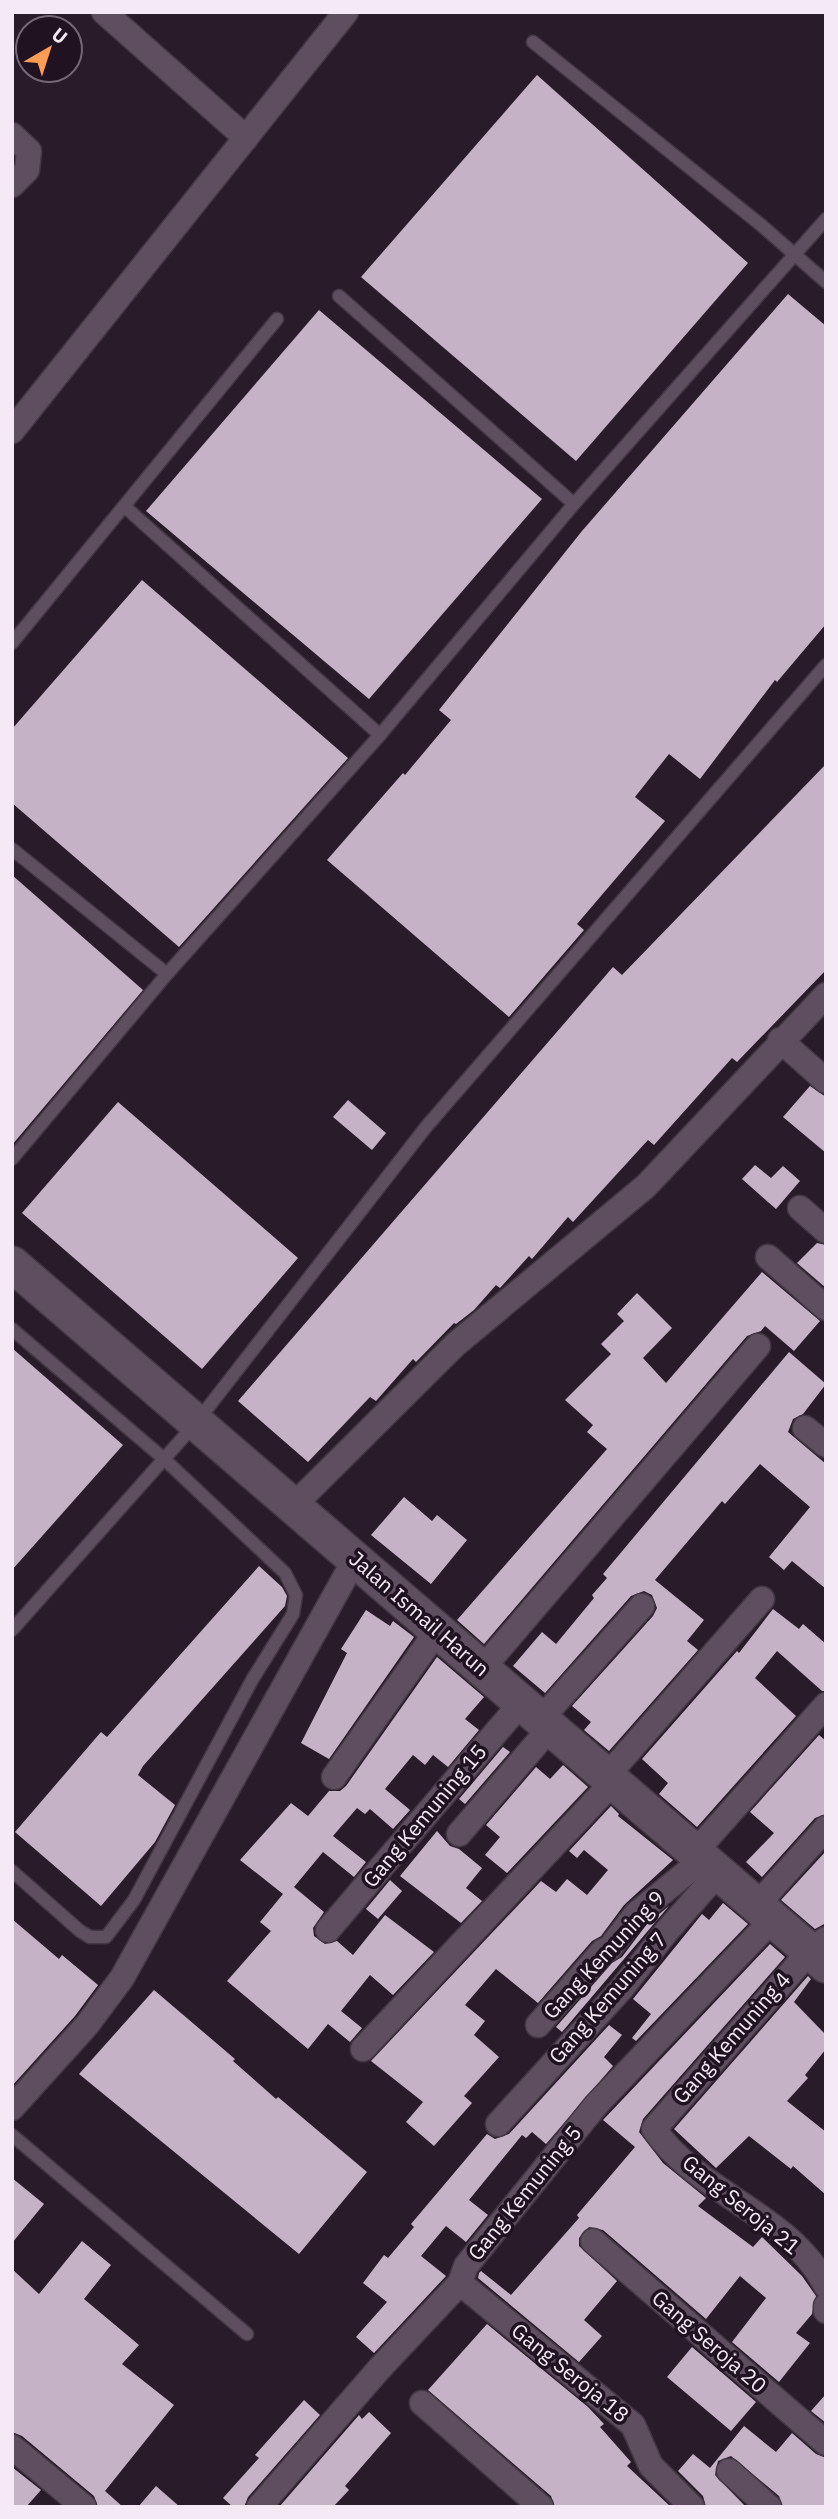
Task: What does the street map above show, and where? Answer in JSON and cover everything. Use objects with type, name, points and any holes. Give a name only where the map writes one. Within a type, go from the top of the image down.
[{"type":"street","points":[[104,12],[246,138]]},
{"type":"street","points":[[12,431],[346,12]]},
{"type":"street","points":[[12,135],[29,151],[27,170],[12,185]]},
{"type":"street","points":[[293,1506],[456,1344],[646,1186],[780,1040],[826,995]]},
{"type":"street","points":[[780,1040],[826,1081]]},
{"type":"street","points":[[800,1208],[826,1231]]},
{"type":"street","points":[[768,1257],[826,1308]]},
{"type":"street","name":"Jalan Ismail Harun","points":[[12,1264],[765,1912],[820,1951]]},
{"type":"street","points":[[482,1669],[758,1346]]},
{"type":"street","points":[[805,1428],[826,1445]]},
{"type":"street","points":[[12,2108],[88,2025],[136,1956],[355,1559]]},
{"type":"street","points":[[363,2049],[610,1779],[762,1599]]},
{"type":"street","points":[[459,1834],[538,1716],[642,1606]]},
{"type":"street","points":[[334,1777],[437,1631]]},
{"type":"street","points":[[706,1861],[826,1705]]},
{"type":"street","name":"Gang Kemuning 15","points":[[328,1930],[538,1716]]},
{"type":"street","name":"Gang Kemuning 5","points":[[260,2507],[380,2368],[460,2283],[466,2266],[596,2105],[765,1912],[826,1828]]},
{"type":"street","name":"Gang Kemuning 9","points":[[538,2025],[596,1958],[610,1948],[636,1914],[706,1861]]},
{"type":"street","name":"Gang Kemuning 7","points":[[498,2124],[622,1988],[667,1931],[706,1861]]},
{"type":"street","name":"Gang Kemuning 4","points":[[654,2126],[820,1951]]},
{"type":"street","name":"Gang Seroja 21","points":[[654,2126],[656,2133],[705,2181],[785,2236],[816,2267],[826,2286]]},
{"type":"street","name":"Gang Seroja 20","points":[[593,2241],[826,2442]]},
{"type":"street","name":"Gang Seroja 18","points":[[460,2283],[633,2425],[651,2466],[692,2507]]},
{"type":"street","points":[[422,2403],[541,2507]]},
{"type":"street","points":[[12,2447],[83,2507]]},
{"type":"street","points":[[729,2471],[769,2507]]},
{"type":"lane","points":[[533,42],[826,282]]},
{"type":"lane","points":[[12,1159],[167,974],[380,735],[574,504],[826,219]]},
{"type":"lane","points":[[339,296],[574,504]]},
{"type":"lane","points":[[12,643],[277,319]]},
{"type":"lane","points":[[124,506],[380,735]]},
{"type":"lane","points":[[12,1630],[196,1423],[426,1127],[826,665]]},
{"type":"lane","points":[[12,849],[167,974]]},
{"type":"lane","points":[[12,1329],[163,1458],[285,1573],[296,1595],[293,1614],[252,1680],[134,1900],[106,1937],[90,1937],[80,1931],[12,1871]]},
{"type":"lane","points":[[12,2135],[247,2334]]},
{"type":"building","points":[[537,75],[748,263],[576,461],[361,277]]},
{"type":"building","points":[[788,294],[826,326],[826,624],[777,682],[775,680],[700,779],[669,754],[635,797],[665,821],[577,924],[584,930],[509,1017],[327,860],[451,720],[439,710],[582,531]]},
{"type":"building","points":[[319,310],[542,499],[369,699],[146,511]]},
{"type":"building","points":[[142,580],[348,758],[179,947],[12,803],[12,729]]},
{"type":"building","points":[[826,764],[826,970],[737,1062],[732,1058],[654,1145],[648,1140],[573,1222],[568,1217],[532,1259],[529,1256],[500,1288],[496,1285],[474,1310],[454,1323],[416,1362],[413,1359],[376,1401],[370,1397],[308,1462],[238,1401],[613,967],[622,975]]},
{"type":"building","points":[[12,875],[143,990],[12,1145]]},
{"type":"building","points":[[810,1086],[826,1097],[826,1153],[783,1117]]},
{"type":"building","points":[[348,1100],[386,1133],[372,1150],[333,1117]]},
{"type":"building","points":[[118,1102],[298,1258],[202,1369],[22,1213]]},
{"type":"building","points":[[755,1165],[771,1178],[783,1166],[800,1181],[776,1209],[742,1179]]},
{"type":"building","points":[[817,1243],[826,1245],[826,1288],[797,1263]]},
{"type":"building","points":[[762,1272],[820,1321],[794,1351],[765,1326],[761,1331],[747,1336],[484,1644],[457,1620],[607,1449],[587,1432],[593,1425],[565,1400],[611,1354],[601,1344],[624,1321],[617,1314],[637,1293],[672,1328],[643,1358],[666,1383]]},
{"type":"building","points":[[12,1348],[123,1445],[12,1570]]},
{"type":"building","points":[[789,1352],[826,1384],[803,1414],[793,1419],[788,1432],[826,1464],[826,1589],[792,1561],[784,1570],[769,1557],[810,1507],[760,1464],[725,1504],[722,1501],[655,1580],[704,1620],[687,1641],[698,1650],[609,1751],[584,1730],[591,1722],[572,1706],[653,1616],[657,1608],[652,1595],[644,1591],[631,1596],[545,1693],[513,1666],[542,1632],[556,1644],[594,1598],[592,1595],[607,1578],[603,1574]]},
{"type":"building","points":[[404,1497],[432,1521],[437,1515],[467,1540],[431,1584],[371,1535]]},
{"type":"building","points":[[259,1566],[282,1587],[287,1596],[285,1606],[143,1766],[138,1775],[175,1805],[155,1842],[101,1906],[15,1832],[101,1732],[107,1737]]},
{"type":"building","points":[[773,1609],[799,1629],[803,1624],[826,1644],[826,1691],[822,1691],[777,1651],[755,1678],[796,1716],[697,1827],[659,1794],[668,1783],[642,1759],[737,1651],[739,1653]]},
{"type":"building","points":[[366,1610],[390,1626],[393,1621],[414,1637],[329,1759],[301,1743],[347,1653],[341,1649]]},
{"type":"building","points":[[437,1657],[484,1697],[465,1719],[479,1730],[448,1767],[433,1755],[425,1765],[413,1755],[385,1789],[410,1810],[393,1829],[370,1809],[365,1814],[357,1808],[333,1836],[366,1862],[354,1877],[323,1852],[294,1887],[324,1912],[313,1928],[314,1936],[325,1944],[337,1941],[353,1955],[385,1915],[434,1952],[393,1995],[370,1975],[341,2011],[362,2028],[350,2042],[328,2024],[308,2049],[227,1981],[271,1931],[260,1922],[283,1894],[240,1860],[291,1803],[308,1816],[329,1791],[340,1791],[346,1786]]},
{"type":"building","points":[[819,1735],[826,1741],[826,1814],[815,1818],[762,1877],[746,1862],[774,1833],[750,1812]]},
{"type":"building","points":[[503,1747],[510,1752],[465,1804],[459,1799]]},
{"type":"building","points":[[563,1765],[588,1787],[507,1873],[485,1855],[500,1837],[486,1825],[536,1767],[550,1779]]},
{"type":"building","points":[[611,1806],[618,1816],[673,1860],[624,1905],[601,1936],[592,1941],[538,2003],[496,1969],[465,2005],[485,2021],[474,2035],[499,2057],[464,2096],[472,2103],[434,2146],[406,2122],[423,2102],[371,2061],[541,1881],[556,1892],[567,1879],[587,1895],[608,1870],[584,1850],[577,1858],[569,1851]]},
{"type":"building","points":[[437,1831],[450,1846],[459,1849],[482,1868],[466,1888],[482,1901],[461,1923],[400,1876]]},
{"type":"building","points":[[826,1851],[826,1923],[815,1929],[781,1900]]},
{"type":"building","points":[[390,1880],[402,1891],[378,1919],[366,1909]]},
{"type":"building","points":[[723,1903],[748,1924],[636,2041],[632,2038],[651,2014],[633,1999],[702,1914],[709,1920]]},
{"type":"building","points":[[669,1906],[562,2032],[556,2027],[612,1963],[622,1957],[647,1924]]},
{"type":"building","points":[[12,1919],[59,1959],[62,1955],[98,1985],[75,2016],[12,2086]]},
{"type":"building","points":[[770,1944],[785,1957],[643,2119],[639,2132],[663,2163],[706,2198],[698,2206],[753,2247],[762,2237],[802,2276],[816,2296],[812,2314],[796,2333],[810,2343],[779,2382],[732,2342],[766,2298],[740,2276],[706,2319],[603,2230],[589,2227],[579,2238],[579,2246],[617,2281],[584,2320],[602,2336],[579,2362],[478,2278],[479,2273],[481,2271],[511,2295],[579,2218],[577,2215],[635,2147],[603,2120]]},
{"type":"building","points":[[808,1976],[811,1979],[794,2002],[826,2035],[826,2049],[805,2075],[808,2078],[787,2101],[826,2132],[826,2195],[793,2166],[791,2169],[749,2136],[716,2168],[674,2129]]},
{"type":"building","points":[[154,1990],[235,2059],[233,2061],[276,2099],[278,2097],[367,2172],[299,2254],[79,2074]]},
{"type":"building","points":[[609,2025],[622,2035],[604,2057],[613,2066],[546,2144],[532,2132],[526,2138],[522,2135],[469,2200],[488,2215],[466,2242],[446,2226],[421,2256],[446,2276],[374,2353],[356,2337],[387,2302],[363,2283],[384,2255],[388,2258],[414,2227],[411,2224],[487,2134],[495,2139],[509,2134]]},
{"type":"building","points":[[12,2178],[44,2204],[12,2243]]},
{"type":"building","points":[[82,2241],[111,2265],[84,2299],[139,2345],[122,2364],[174,2405],[105,2491],[123,2507],[98,2507],[94,2496],[22,2436],[12,2432],[12,2269],[39,2294]]},
{"type":"building","points":[[487,2324],[588,2407],[604,2424],[600,2427],[631,2462],[627,2466],[671,2507],[555,2507],[551,2496],[428,2390]]},
{"type":"building","points":[[692,2347],[756,2402],[731,2431],[667,2377]]},
{"type":"building","points":[[826,2394],[826,2423],[811,2411]]},
{"type":"building","points":[[304,2400],[320,2415],[248,2497],[244,2507],[233,2507],[223,2498],[259,2458],[255,2455]]},
{"type":"building","points":[[369,2412],[391,2433],[345,2486],[349,2490],[333,2507],[279,2507],[359,2415],[362,2419]]},
{"type":"building","points":[[744,2426],[776,2452],[792,2433],[816,2454],[826,2458],[826,2507],[783,2507],[779,2496],[731,2456],[718,2461],[715,2475],[746,2507],[706,2507],[703,2496],[678,2471],[693,2454],[710,2468]]},
{"type":"building","points":[[12,2467],[41,2490],[26,2507],[12,2507]]},
{"type":"building","points":[[156,2486],[180,2507],[138,2507]]}]
